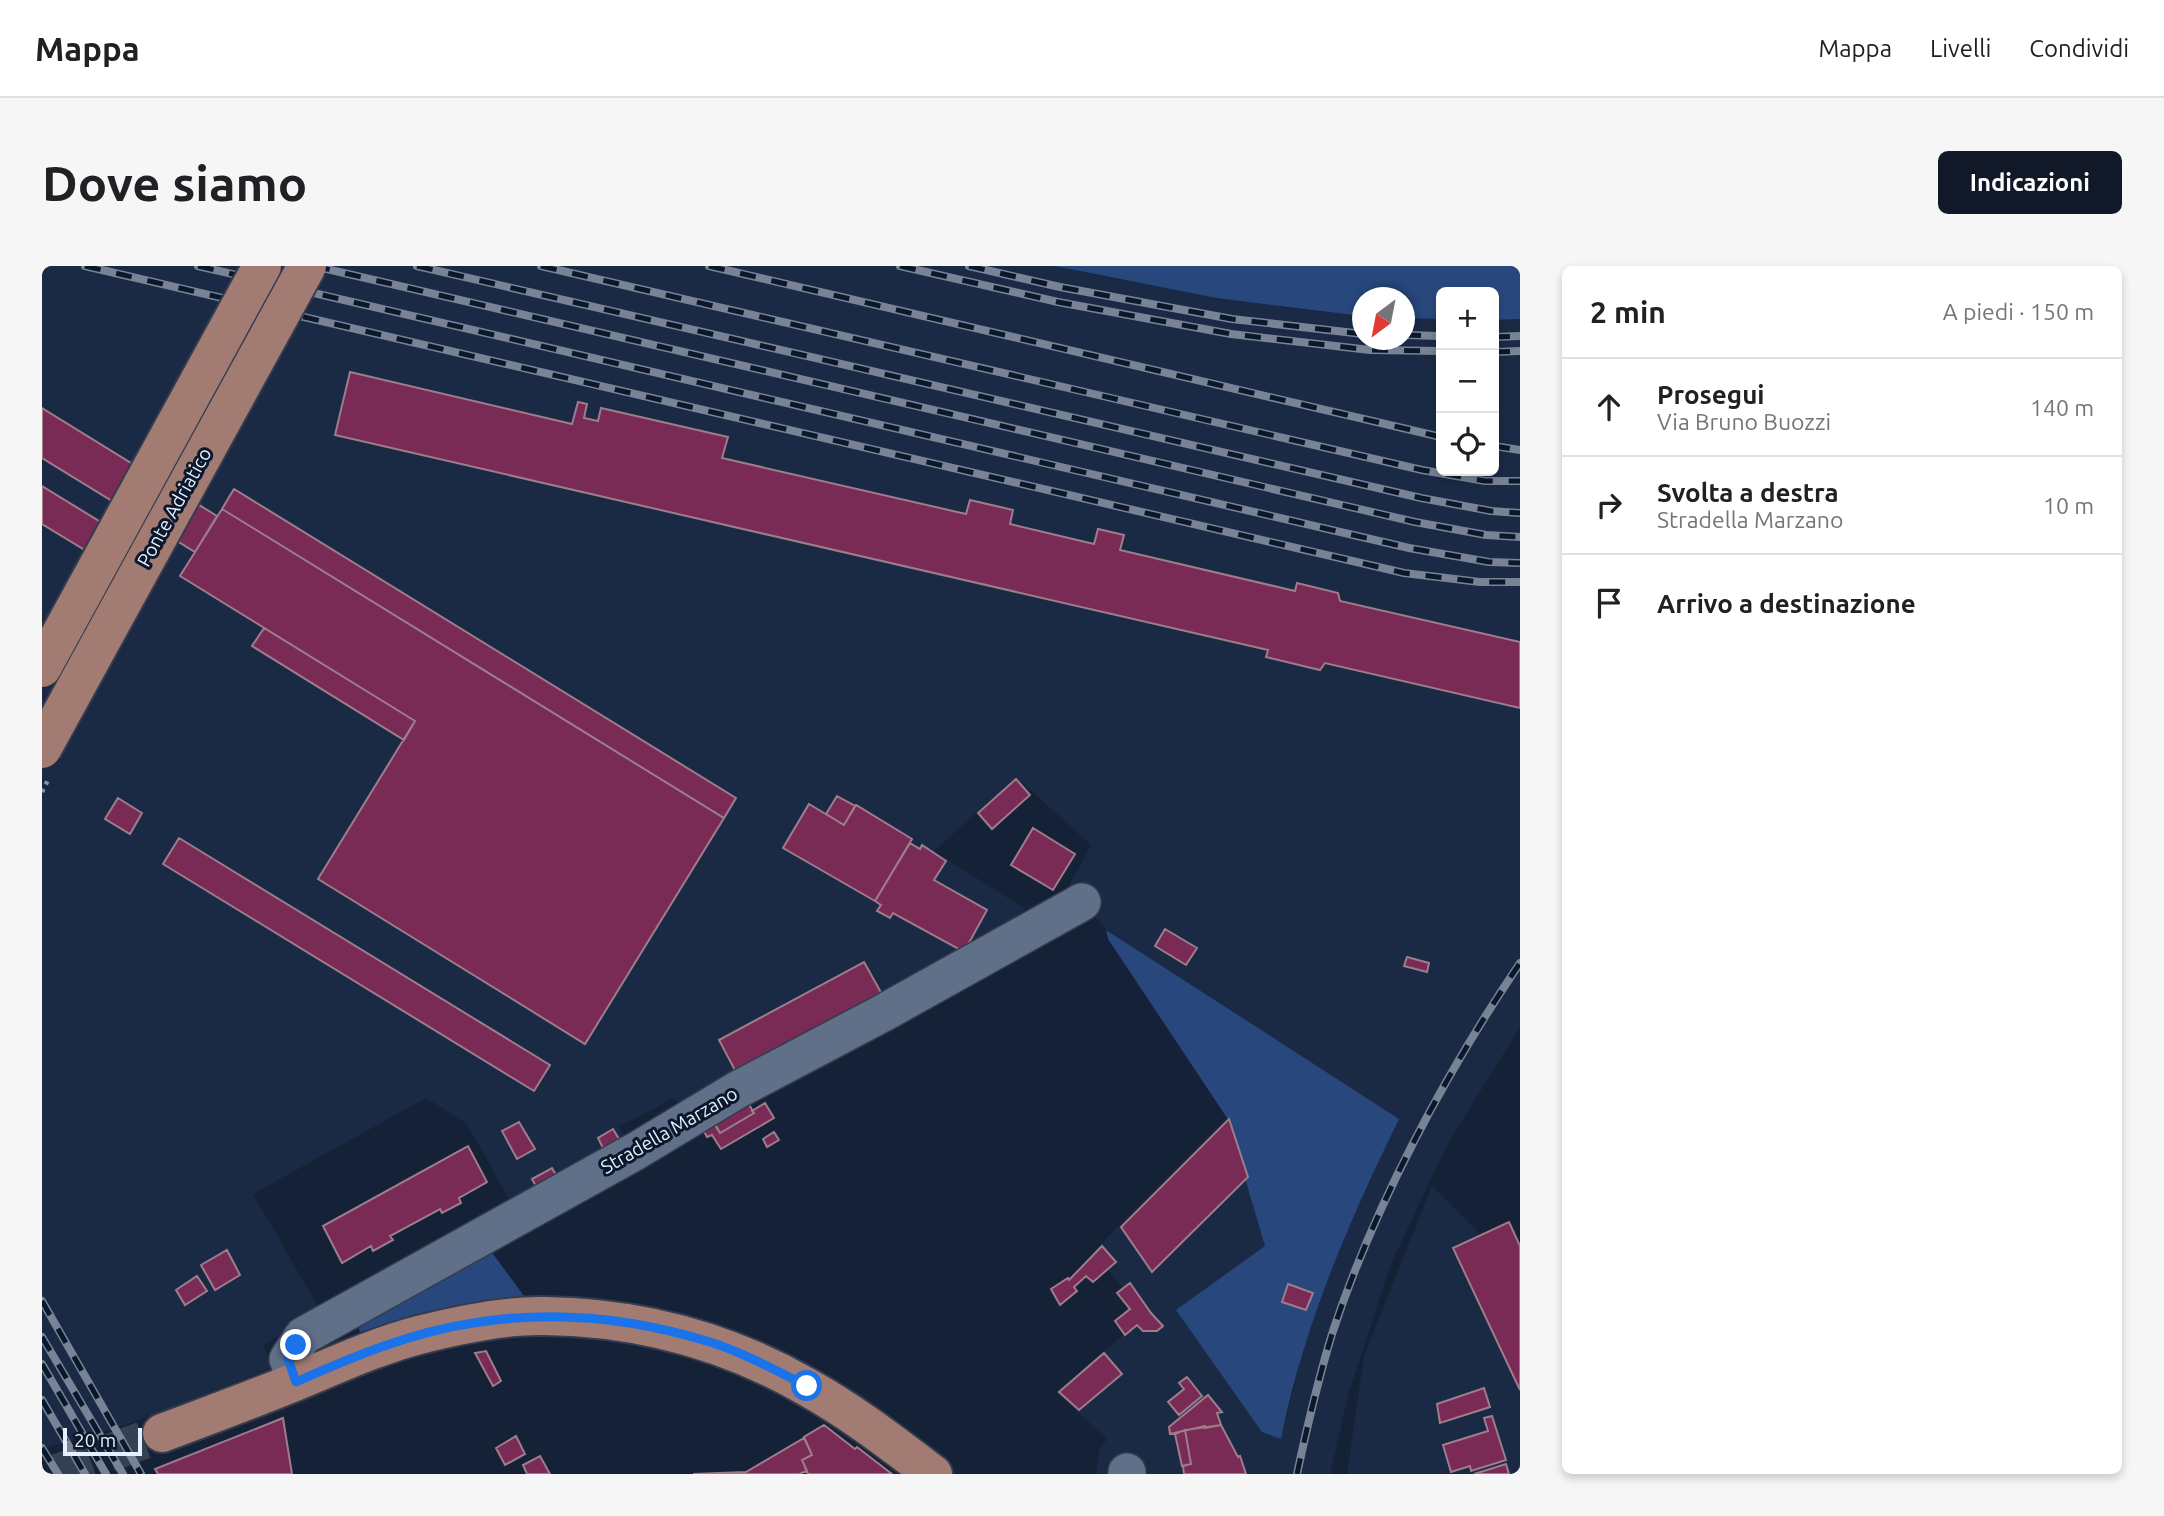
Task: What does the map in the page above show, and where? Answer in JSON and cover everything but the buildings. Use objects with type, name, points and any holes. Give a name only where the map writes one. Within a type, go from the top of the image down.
[{"type":"main road","name":"Ponte Adriatico","points":[[42,668],[262,266]]},
{"type":"main road","name":"Ponte Adriatico","points":[[42,749],[307,266]]},
{"type":"main road","points":[[162,1433],[296,1382],[340,1362],[416,1336],[471,1323],[542,1315],[599,1319],[672,1332],[711,1343],[761,1363],[807,1386],[856,1417],[933,1474]]},
{"type":"street","name":"Stradella Marzano","points":[[296,1382],[288,1359],[303,1336],[635,1151],[737,1090],[883,1013],[1082,902]]},
{"type":"shaded area","points":[[42,266],[1054,266],[1290,308],[1352,315],[1352,350],[1415,350],[1415,318],[1436,319],[1436,476],[1499,476],[1499,320],[1520,319],[1520,1027],[1447,1145],[1391,1264],[1349,1392],[1330,1474],[1096,1474],[1099,1450],[1107,1439],[1056,1392],[1144,1317],[1094,1251],[1227,1118],[1265,1246],[1281,1438],[1303,1349],[1323,1291],[1350,1222],[1398,1119],[1106,930],[1069,886],[1091,845],[1016,777],[934,851],[1024,908],[1020,923],[685,1114],[674,1098],[618,1127],[629,1143],[514,1208],[467,1124],[426,1098],[253,1194],[322,1313],[264,1345],[271,1368],[123,1426],[42,1449]]},
{"type":"shaded area","points":[[1054,266],[1520,266],[1520,319],[1499,320],[1499,287],[1436,287],[1436,319],[1415,318],[1415,287],[1352,287],[1352,315],[1217,298]]},
{"type":"shaded area","points":[[1106,930],[1399,1119],[1345,1236],[1315,1315],[1290,1397],[1281,1439],[1262,1432],[1176,1310],[1265,1246],[1227,1118],[1108,939]]},
{"type":"shaded area","points":[[1432,1186],[1481,1235],[1506,1221],[1520,1249],[1520,1474],[1347,1474],[1364,1356]]},
{"type":"shaded area","points":[[488,1247],[524,1296],[441,1309],[360,1332],[356,1320]]},
{"type":"tunnel","points":[[55,1474],[162,1433]]},
{"type":"railway","points":[[85,266],[1404,573],[1480,582],[1520,582]]},
{"type":"railway","points":[[198,266],[1409,548],[1489,562],[1520,563]]},
{"type":"railway","points":[[314,266],[1415,522],[1486,535],[1520,537]]},
{"type":"railway","points":[[417,266],[1421,498],[1491,511],[1520,513]]},
{"type":"railway","points":[[541,266],[1422,470],[1485,481],[1520,481]]},
{"type":"railway","points":[[709,266],[1436,436]]},
{"type":"railway","points":[[900,266],[1058,302],[1231,334],[1370,350],[1436,351]]},
{"type":"railway","points":[[969,266],[1060,287],[1232,319],[1352,333]]},
{"type":"railway","points":[[1415,335],[1436,336]]},
{"type":"railway","points":[[1499,337],[1520,336]]},
{"type":"railway","points":[[1499,352],[1520,351]]},
{"type":"railway","points":[[1499,447],[1520,450]]},
{"type":"railway","points":[[1297,1474],[1332,1334],[1369,1238],[1390,1190],[1439,1095],[1520,963]]},
{"type":"railway","points":[[42,1301],[141,1474]]},
{"type":"railway","points":[[42,1337],[123,1474]]},
{"type":"railway","points":[[42,1364],[106,1474]]},
{"type":"railway","points":[[42,1400],[85,1474]]},
{"type":"railway","points":[[42,1448],[58,1474]]},
{"type":"route","points":[[296,1345],[288,1359],[296,1382],[340,1362],[416,1336],[471,1323],[542,1315],[599,1319],[659,1328],[711,1343],[761,1363],[807,1386]]}]
